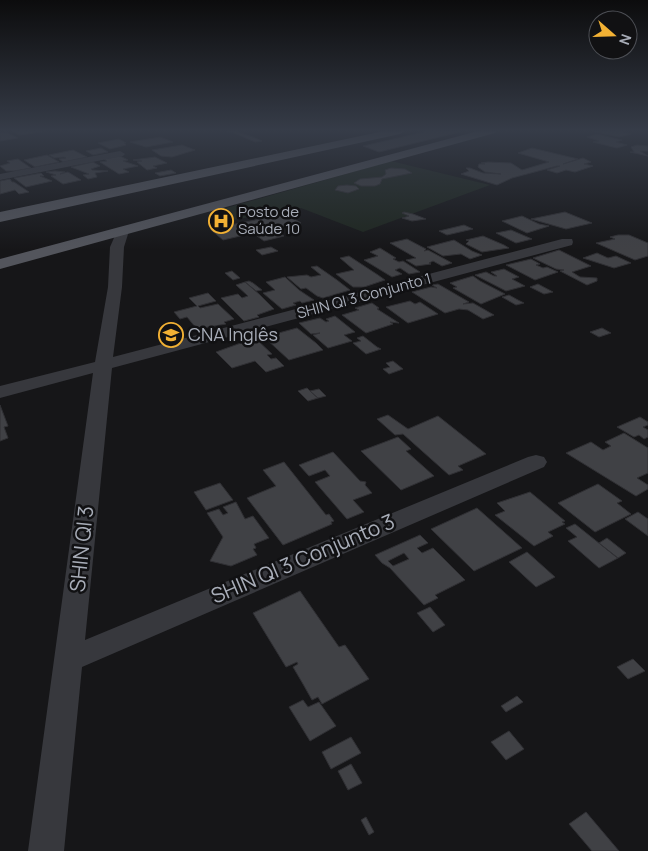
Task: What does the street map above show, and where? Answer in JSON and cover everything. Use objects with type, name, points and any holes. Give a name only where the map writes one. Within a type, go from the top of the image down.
[{"type":"main road","points":[[0,217],[209,171]]},
{"type":"main road","points":[[1,264],[112,238],[224,203],[344,171]]},
{"type":"main road","points":[[174,178],[200,181],[215,187],[226,198],[224,203]]},
{"type":"street","points":[[0,176],[29,171]]},
{"type":"street","name":"SHIN QI 3","points":[[46,851],[103,365],[116,287],[112,238]]},
{"type":"street","name":"SHIN QI 3 Conjunto 1","points":[[0,392],[567,242]]},
{"type":"street","name":"SHIN QI 3 Conjunto 3","points":[[70,659],[536,462]]},
{"type":"shaded area","points":[[357,171],[431,171],[490,185],[363,232],[301,208],[233,220],[209,213]]},
{"type":"building","points":[[81,171],[108,171],[95,173],[97,177],[88,179],[83,175],[89,174]]},
{"type":"building","points":[[114,171],[129,172],[119,174]]},
{"type":"building","points":[[172,171],[176,173],[160,176],[155,173]]},
{"type":"building","points":[[385,171],[408,171],[412,173],[382,179],[380,184],[375,186],[361,186],[354,183],[360,179],[382,177],[386,174]]},
{"type":"building","points":[[469,171],[477,171],[483,173],[501,174],[483,171],[539,171],[512,178],[497,185],[461,174]]},
{"type":"building","points":[[549,171],[564,171],[557,173]]},
{"type":"building","points":[[46,172],[65,172],[60,174],[68,172],[81,180],[63,184],[51,176],[56,175]]},
{"type":"building","points":[[41,173],[44,176],[40,176],[52,181],[26,187],[14,178]]},
{"type":"building","points":[[10,179],[29,192],[19,194],[15,190],[0,194],[0,181]]},
{"type":"building","points":[[338,186],[356,186],[359,189],[348,193],[335,190]]},
{"type":"building","points":[[565,212],[592,223],[566,229],[531,219]]},
{"type":"building","points":[[402,213],[426,219],[412,221],[402,218],[409,216]]},
{"type":"building","points":[[286,214],[301,223],[273,229],[284,236],[264,241],[253,233],[223,240],[210,229]]},
{"type":"building","points":[[522,216],[539,224],[549,226],[527,233],[502,221]]},
{"type":"building","points":[[464,225],[473,229],[447,235],[439,231]]},
{"type":"building","points":[[511,230],[532,239],[516,243],[496,233]]},
{"type":"building","points":[[629,235],[648,243],[648,256],[635,260],[596,243],[615,239],[610,237]]},
{"type":"building","points":[[483,236],[509,248],[482,252],[466,244],[469,241],[466,240]]},
{"type":"building","points":[[407,239],[426,249],[424,251],[428,250],[452,263],[442,266],[433,261],[429,263],[431,264],[416,266],[406,260],[416,258],[390,243]]},
{"type":"building","points":[[454,240],[482,255],[470,259],[461,254],[443,256],[427,247]]},
{"type":"building","points":[[271,247],[278,251],[262,255],[256,250]]},
{"type":"building","points":[[380,248],[396,258],[393,259],[399,262],[403,261],[420,272],[409,274],[400,268],[395,270],[402,274],[392,277],[364,260],[378,256],[370,252]]},
{"type":"building","points":[[559,250],[591,266],[572,272],[580,277],[597,278],[597,281],[587,285],[560,271],[564,270],[556,269],[533,258]]},
{"type":"building","points":[[597,253],[608,258],[616,256],[631,263],[614,268],[583,258]]},
{"type":"building","points":[[349,256],[385,280],[364,287],[353,287],[336,274],[354,270],[340,258]]},
{"type":"building","points":[[531,259],[540,264],[536,265],[558,272],[535,280],[506,265]]},
{"type":"building","points":[[317,266],[350,290],[323,298],[306,288],[301,289],[287,277],[321,275],[311,267]]},
{"type":"building","points":[[504,269],[519,277],[512,279],[525,286],[506,291],[475,275],[486,272],[497,276],[491,272]]},
{"type":"building","points":[[232,271],[240,278],[233,280],[225,273]]},
{"type":"building","points":[[473,276],[505,294],[481,304],[453,288],[457,287],[450,283]]},
{"type":"building","points":[[285,277],[314,300],[302,303],[300,301],[293,303],[296,305],[282,309],[263,293],[275,290],[266,282]]},
{"type":"building","points":[[249,281],[262,290],[256,291],[245,282]]},
{"type":"building","points":[[245,282],[274,309],[257,315],[259,317],[244,321],[221,298],[238,294],[242,298],[248,296],[236,285]]},
{"type":"building","points":[[438,284],[469,302],[463,304],[473,303],[494,315],[483,319],[468,310],[459,309],[445,313],[412,292],[431,287],[437,288],[432,285]]},
{"type":"building","points":[[538,284],[553,292],[544,294],[530,287]]},
{"type":"building","points":[[208,293],[216,301],[198,306],[200,308],[218,304],[234,319],[224,322],[226,324],[197,329],[187,317],[180,319],[174,312],[197,306],[189,298]]},
{"type":"building","points":[[509,295],[524,303],[516,305],[502,297]]},
{"type":"building","points":[[410,301],[415,304],[420,302],[438,314],[408,323],[386,307]]},
{"type":"building","points":[[372,303],[379,308],[377,309],[399,323],[390,322],[393,324],[366,333],[342,315],[359,310],[355,308]]},
{"type":"building","points":[[335,316],[355,332],[344,335],[352,341],[328,348],[313,335],[320,333],[311,334],[299,323],[320,318],[326,322],[329,321],[326,319]]},
{"type":"building","points":[[297,328],[323,350],[289,360],[264,337]]},
{"type":"building","points":[[602,328],[611,333],[599,337],[590,332]]},
{"type":"building","points":[[363,336],[381,349],[366,354],[353,343],[361,341],[357,338]]},
{"type":"building","points":[[255,338],[272,354],[267,355],[271,359],[276,358],[284,366],[266,372],[255,361],[232,368],[216,352]]},
{"type":"building","points":[[393,361],[403,369],[389,374],[383,369],[390,367],[386,363]]},
{"type":"building","points":[[307,388],[318,398],[308,401],[298,391]]},
{"type":"building","points":[[319,389],[326,396],[318,398],[310,391]]},
{"type":"building","points":[[0,405],[8,426],[4,427],[8,438],[0,441]]},
{"type":"building","points":[[388,415],[408,429],[438,416],[486,454],[458,466],[463,470],[449,475],[403,434],[395,435],[377,419]]},
{"type":"building","points":[[640,417],[648,422],[648,425],[643,427],[648,430],[648,437],[644,439],[639,435],[634,437],[617,427]]},
{"type":"building","points":[[624,433],[648,448],[648,473],[637,478],[648,485],[648,489],[636,496],[566,453],[591,442],[603,450],[611,446],[605,442]]},
{"type":"building","points":[[398,437],[411,449],[406,451],[434,476],[401,490],[361,451]]},
{"type":"building","points":[[333,452],[360,481],[366,482],[365,485],[372,493],[353,500],[364,512],[347,519],[315,482],[330,476],[325,470],[309,476],[299,465]]},
{"type":"building","points":[[284,462],[326,515],[329,514],[334,521],[331,522],[332,524],[283,545],[247,498],[276,486],[263,470]]},
{"type":"building","points":[[220,483],[233,500],[206,510],[194,492]]},
{"type":"building","points":[[598,484],[622,501],[617,503],[631,514],[595,532],[558,503]]},
{"type":"building","points":[[530,492],[565,521],[562,522],[565,524],[548,532],[553,536],[534,546],[495,515],[505,511],[497,503]]},
{"type":"building","points":[[236,502],[245,519],[253,516],[269,538],[254,544],[256,548],[253,549],[257,555],[231,566],[210,561],[223,537],[207,513],[219,509],[223,515],[228,513],[223,507]]},
{"type":"building","points":[[477,508],[522,548],[474,571],[431,529]]},
{"type":"building","points":[[638,512],[648,519],[648,536],[625,519]]},
{"type":"building","points":[[575,524],[618,558],[599,568],[568,541],[577,537],[566,528]]},
{"type":"building","points":[[420,535],[428,543],[417,548],[422,553],[433,548],[465,580],[435,595],[438,598],[424,605],[390,568],[375,555]],"holes":[[[404,553],[409,559],[393,566],[388,561]]]},
{"type":"building","points":[[607,538],[626,553],[618,558],[599,543]]},
{"type":"building","points":[[527,552],[555,577],[536,587],[509,562]]},
{"type":"building","points":[[300,591],[339,647],[345,645],[369,679],[322,704],[318,697],[312,700],[293,667],[298,664],[297,662],[286,667],[253,613]]},
{"type":"building","points":[[430,607],[445,625],[433,632],[417,613]]},
{"type":"building","points":[[633,659],[645,671],[628,679],[617,667]]},
{"type":"building","points":[[517,696],[523,702],[506,712],[501,706]]},
{"type":"building","points":[[303,700],[308,707],[319,702],[336,726],[310,741],[289,707]]},
{"type":"building","points":[[509,731],[524,749],[506,760],[491,742]]},
{"type":"building","points":[[351,737],[361,753],[331,769],[322,752]]},
{"type":"building","points":[[351,764],[362,783],[348,790],[338,771]]},
{"type":"building","points":[[586,812],[619,851],[592,851],[569,824]]},
{"type":"building","points":[[366,817],[374,832],[369,835],[361,820]]},
{"type":"place","name":"Posto de Saúde 10","points":[[221,221]]},
{"type":"place","name":"CNA Inglês","points":[[171,335]]}]
